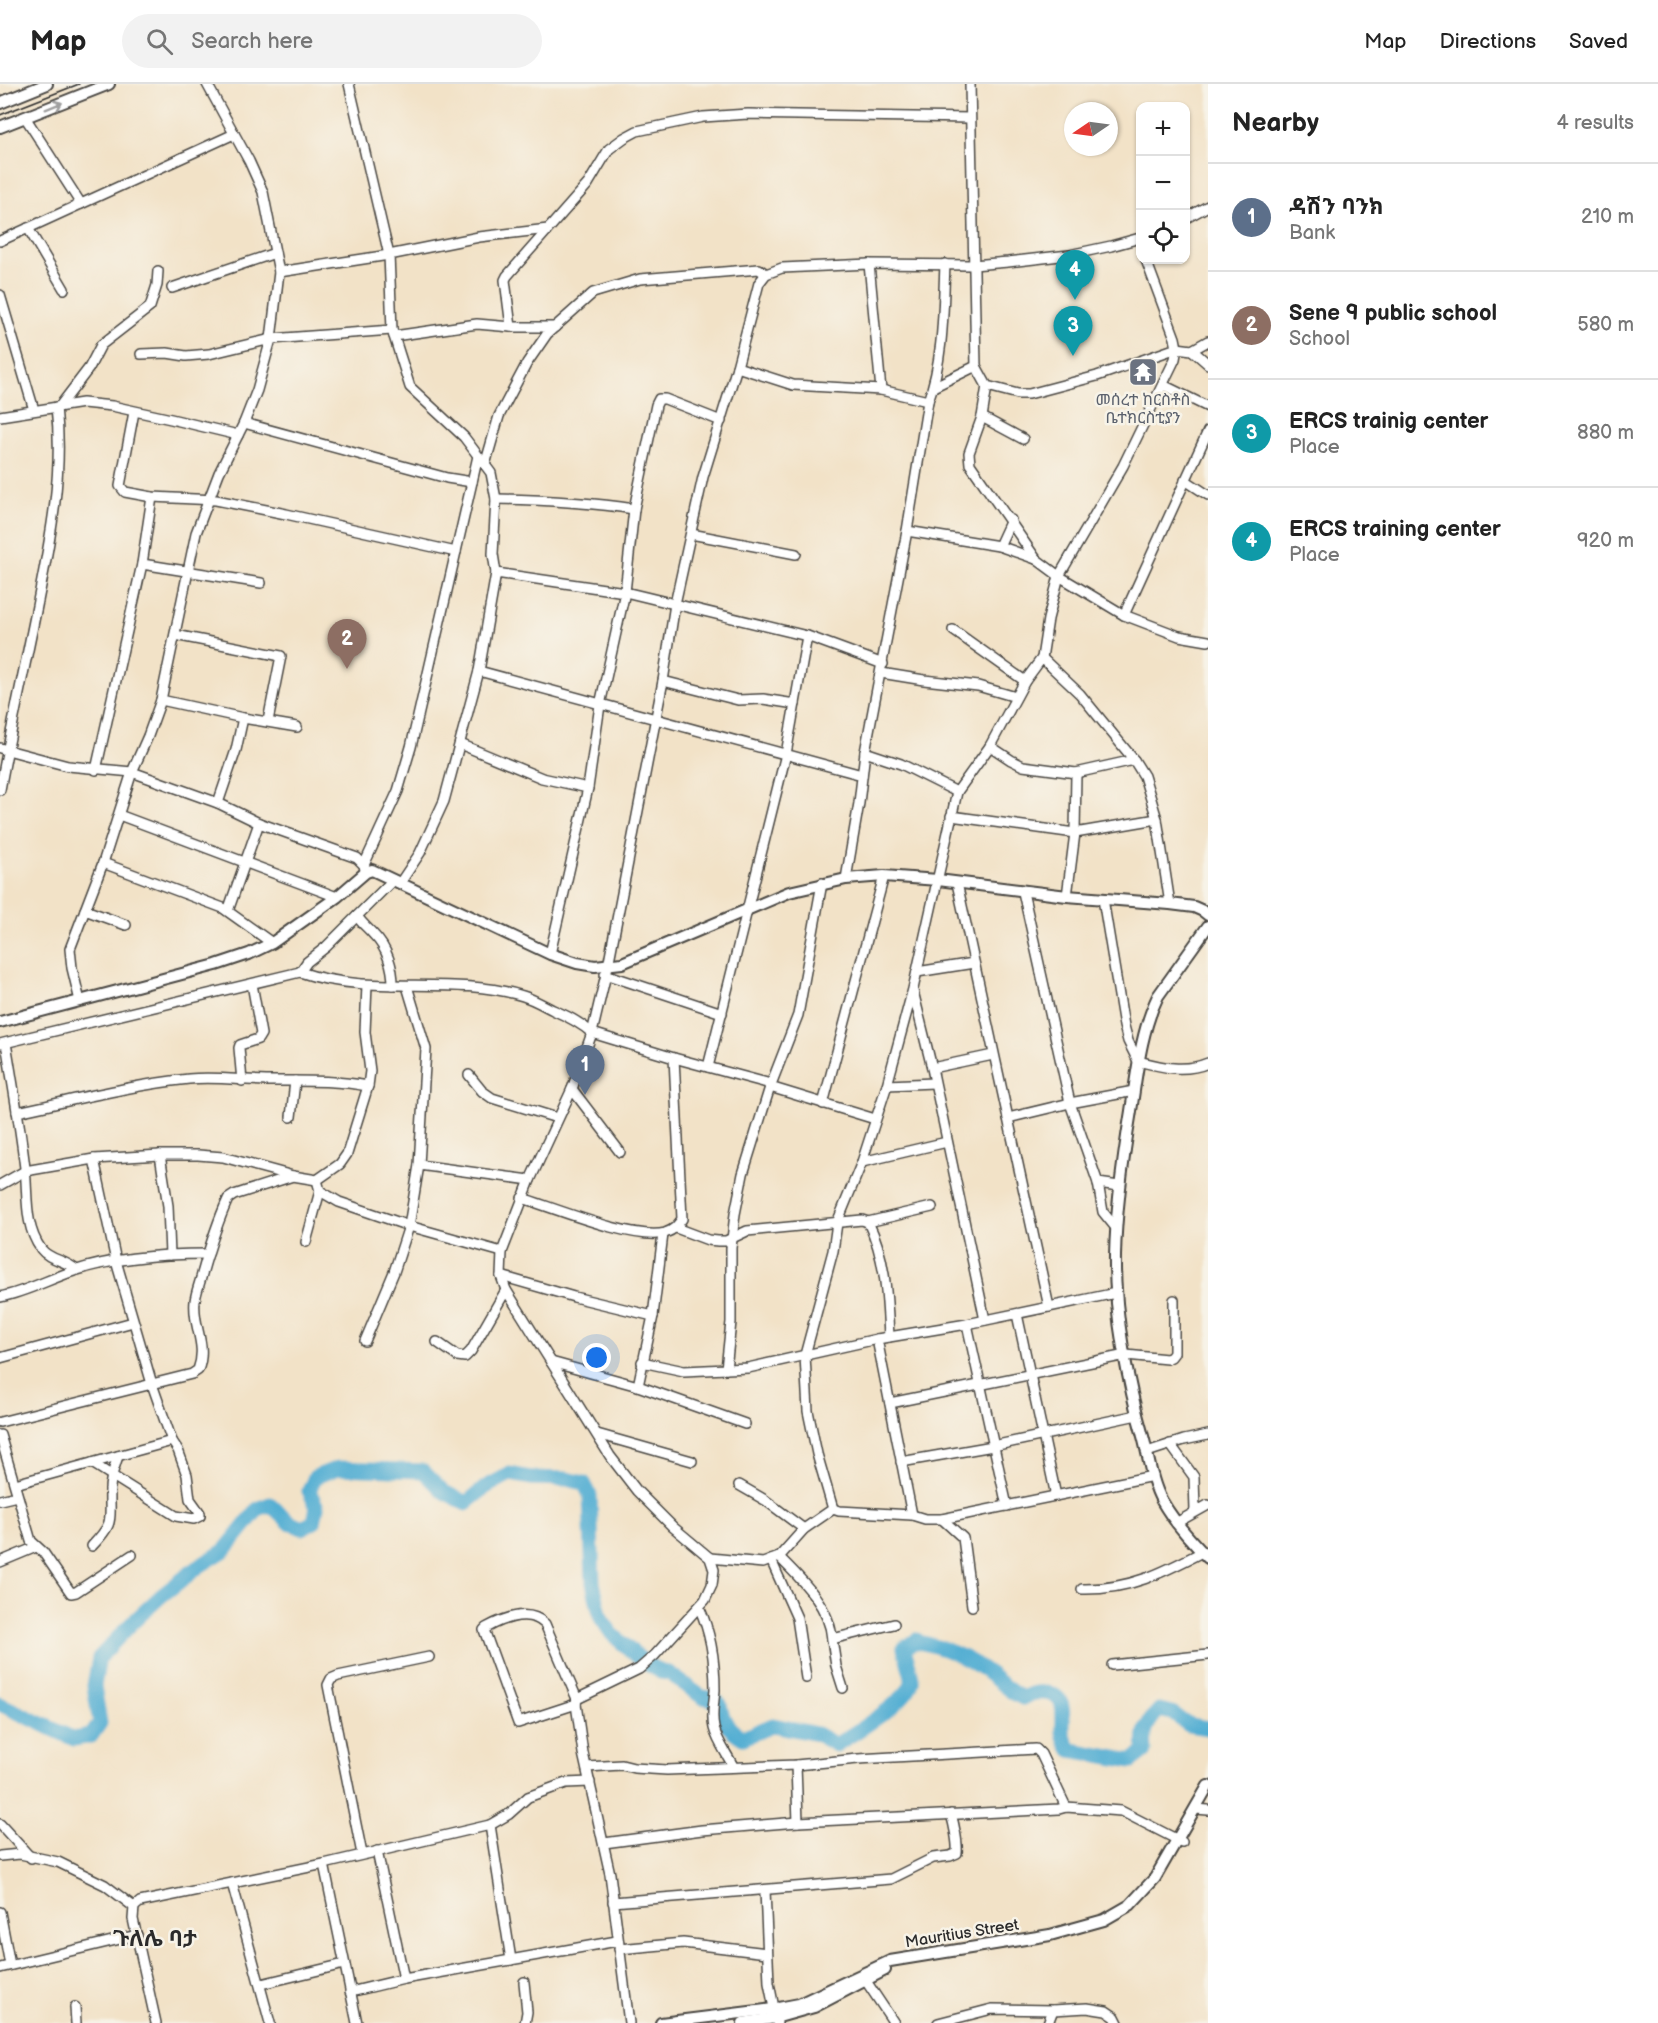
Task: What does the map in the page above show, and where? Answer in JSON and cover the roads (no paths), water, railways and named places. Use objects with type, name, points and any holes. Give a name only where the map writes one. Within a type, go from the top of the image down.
[{"type":"main road","points":[[0,103],[47,84]]},
{"type":"main road","points":[[0,128],[109,84]]},
{"type":"main road","points":[[0,1022],[216,965],[249,954],[272,943],[337,897],[365,868],[550,954],[607,970],[789,892],[846,879],[885,876],[938,880],[1023,892],[1194,907],[1208,915]]},
{"type":"main road","points":[[1205,1555],[1176,1523],[1161,1500],[1153,1476],[1137,1415],[1116,1293],[1116,1228],[1119,1186],[1138,1061],[1153,1006],[1158,996],[1207,934]]},
{"type":"main road","name":"Mauritius Street","points":[[1202,1809],[1208,1786]]},
{"type":"main road","name":"Mauritius Street","points":[[742,2023],[775,2017],[898,1959],[1050,1935],[1104,1920],[1130,1905],[1146,1890],[1208,1797]]},
{"type":"main road","name":"Mauritius Street","points":[[661,2023],[775,2017]]},
{"type":"street","points":[[80,1001],[70,949],[103,863],[132,772],[161,700],[196,533],[219,473],[244,423],[257,390],[271,339],[279,272],[263,192],[249,161],[207,84]]},
{"type":"street","points":[[300,972],[307,962],[397,882],[420,853],[444,801],[460,744],[479,671],[496,573],[493,554],[496,500],[493,480],[486,465],[456,429],[410,387],[393,333],[389,255],[349,84]]},
{"type":"street","points":[[970,84],[976,366],[987,386],[982,417],[969,453],[970,464],[1036,558],[1059,576],[1124,615],[1179,636],[1208,641]]},
{"type":"street","points":[[511,327],[505,280],[507,276],[588,184],[609,149],[637,131],[703,117],[748,114],[970,118]]},
{"type":"street","points":[[25,117],[81,204]]},
{"type":"street","points":[[0,241],[234,134]]},
{"type":"street","points":[[1190,215],[1208,206]]},
{"type":"street","points":[[28,228],[64,289]]},
{"type":"street","points":[[279,272],[389,255],[479,237],[548,229]]},
{"type":"street","points":[[629,2023],[610,1874],[587,1767],[577,1701],[545,1624],[538,1617],[530,1614],[505,1619],[484,1630],[518,1723],[577,1701],[639,1669],[655,1655],[705,1600],[712,1585],[714,1570],[710,1558],[673,1527],[637,1491],[597,1434],[506,1290],[501,1276],[502,1252],[522,1198],[572,1089],[592,1032],[607,970],[663,681],[675,604],[704,477],[737,368],[756,289],[766,274],[773,270],[794,267],[869,264],[973,265],[1069,255],[1136,242]]},
{"type":"street","points":[[172,288],[275,253]]},
{"type":"street","points":[[869,264],[881,390]]},
{"type":"street","points":[[846,879],[865,752],[907,531],[928,401],[939,357],[945,264]]},
{"type":"street","points":[[833,1509],[817,1454],[808,1411],[805,1355],[833,1251],[837,1223],[862,1162],[887,1085],[912,989],[957,792],[990,746],[1025,681],[1042,658],[1048,619],[1059,576],[1123,466],[1175,359],[1177,348],[1147,264]]},
{"type":"street","points":[[486,465],[500,416],[527,363],[547,334],[593,293],[640,279],[759,269],[766,274]]},
{"type":"street","points":[[0,790],[4,749],[50,546],[60,436],[58,407],[89,368],[101,345],[150,307],[157,285],[158,271]]},
{"type":"street","points":[[0,295],[5,323],[34,410]]},
{"type":"street","points":[[141,354],[198,355],[271,339],[393,333],[463,325],[555,327]]},
{"type":"street","points":[[1191,350],[1208,341]]},
{"type":"street","points":[[987,386],[1018,394],[1029,394],[1097,376],[1177,348],[1191,350],[1208,364]]},
{"type":"street","points":[[933,387],[976,366]]},
{"type":"street","points":[[737,368],[793,385],[881,390],[928,401]]},
{"type":"street","points":[[1163,385],[1208,407]]},
{"type":"street","points":[[550,954],[588,788],[600,705],[625,592],[634,509],[656,405],[659,399],[665,399],[721,421]]},
{"type":"street","points":[[0,416],[83,403],[112,406],[238,435]]},
{"type":"street","points":[[134,412],[120,486],[124,492],[152,497],[208,500],[286,514],[456,552]]},
{"type":"street","points":[[982,417],[1023,439]]},
{"type":"street","points":[[244,423],[447,478],[472,482]]},
{"type":"street","points":[[1124,615],[1208,431]]},
{"type":"street","points":[[4,749],[68,766],[132,772],[218,803],[259,823],[357,858],[365,868],[398,791],[411,747],[478,456]]},
{"type":"street","points":[[1185,480],[1208,495]]},
{"type":"street","points":[[96,770],[142,564],[152,497]]},
{"type":"street","points":[[496,500],[547,500],[634,509]]},
{"type":"street","points":[[999,546],[1011,520]]},
{"type":"street","points":[[907,531],[999,546],[1036,558]]},
{"type":"street","points":[[691,534],[796,554]]},
{"type":"street","points":[[142,564],[261,583]]},
{"type":"street","points":[[496,573],[625,592],[807,636],[882,669],[978,686],[1016,697]]},
{"type":"street","points":[[953,630],[1025,681]]},
{"type":"street","points":[[175,635],[281,656],[268,721]]},
{"type":"street","points":[[708,1067],[786,754],[807,636]]},
{"type":"street","points":[[1042,658],[1080,694],[1134,760],[1144,776],[1157,819],[1170,904]]},
{"type":"street","points":[[479,671],[862,775]]},
{"type":"street","points":[[663,681],[738,700],[764,699],[795,704]]},
{"type":"street","points":[[161,700],[297,727]]},
{"type":"street","points":[[218,803],[236,750],[243,718]]},
{"type":"street","points":[[460,744],[542,778],[588,788]]},
{"type":"street","points":[[990,746],[1023,766],[1076,773],[1134,760]]},
{"type":"street","points":[[865,752],[901,764],[957,792]]},
{"type":"street","points":[[1067,896],[1075,833],[1076,773]]},
{"type":"street","points":[[119,815],[337,897]]},
{"type":"street","points":[[951,816],[1075,833],[1157,819]]},
{"type":"street","points":[[228,911],[259,823]]},
{"type":"street","points":[[103,863],[228,911],[272,943]]},
{"type":"street","points":[[823,1104],[885,876]]},
{"type":"street","points":[[726,1369],[731,1322],[731,1248],[735,1214],[743,1174],[770,1087],[798,1015],[822,883]]},
{"type":"street","points":[[957,883],[1049,1307]]},
{"type":"street","points":[[1023,892],[1070,1103],[1098,1183],[1103,1212],[1116,1228]]},
{"type":"street","points":[[1103,899],[1124,1026],[1128,1041],[1138,1061],[1173,1069],[1194,1068],[1208,1063]]},
{"type":"street","points":[[85,910],[126,926]]},
{"type":"street","points":[[357,916],[375,935],[387,955],[393,985]]},
{"type":"street","points":[[916,972],[974,963]]},
{"type":"street","points":[[607,970],[722,1013]]},
{"type":"street","points":[[76,1270],[69,1263],[51,1258],[42,1250],[35,1238],[29,1217],[26,1171],[17,1112],[3,1044],[300,972],[317,978],[366,985],[458,986],[501,991],[525,997],[581,1023],[592,1032],[674,1059],[767,1083],[770,1087],[875,1119]]},
{"type":"street","points":[[242,1081],[240,1045],[258,1039],[261,1034],[252,984]]},
{"type":"street","points":[[0,1185],[26,1171],[94,1159],[160,1155],[223,1157],[293,1176],[317,1179],[340,1164],[347,1154],[368,1086],[370,1071],[365,1032],[366,985]]},
{"type":"street","points":[[365,1341],[409,1226],[419,1166],[426,1049],[407,986]]},
{"type":"street","points":[[912,989],[932,1068],[986,1320]]},
{"type":"street","points":[[932,1068],[993,1055]]},
{"type":"street","points":[[522,1198],[626,1232],[663,1234],[676,1228],[682,1219],[674,1059]]},
{"type":"street","points":[[469,1075],[482,1091],[492,1098],[557,1118]]},
{"type":"street","points":[[17,1112],[114,1091],[190,1078],[347,1082],[368,1086]]},
{"type":"street","points":[[291,1117],[295,1081]]},
{"type":"street","points":[[887,1085],[934,1083]]},
{"type":"street","points":[[572,1089],[620,1152]]},
{"type":"street","points":[[1008,1118],[1134,1090]]},
{"type":"street","points":[[862,1162],[947,1142]]},
{"type":"street","points":[[160,1155],[168,1206],[170,1255]]},
{"type":"street","points":[[92,1463],[176,1516],[198,1519],[200,1513],[190,1499],[187,1475],[152,1384],[116,1261],[94,1159]]},
{"type":"street","points":[[419,1166],[530,1180]]},
{"type":"street","points":[[0,1422],[192,1374],[198,1370],[202,1351],[201,1338],[195,1320],[195,1302],[208,1254],[228,1199],[293,1176]]},
{"type":"street","points":[[306,1242],[320,1191],[317,1179]]},
{"type":"street","points":[[1098,1183],[1119,1186]]},
{"type":"street","points":[[320,1191],[339,1202],[409,1226],[502,1252]]},
{"type":"street","points":[[676,1228],[708,1240],[726,1241],[747,1231],[862,1220],[868,1222],[932,1207]]},
{"type":"street","points":[[868,1222],[874,1233],[886,1275],[889,1337]]},
{"type":"street","points":[[638,1386],[653,1316],[663,1234]]},
{"type":"street","points":[[0,1297],[19,1293],[76,1270],[116,1261],[170,1255],[208,1254]]},
{"type":"street","points":[[501,1276],[653,1316]]},
{"type":"street","points":[[437,1342],[457,1356],[465,1357],[471,1351],[506,1290]]},
{"type":"street","points":[[642,1362],[684,1371],[748,1368],[877,1339],[968,1324],[1116,1293]]},
{"type":"street","points":[[890,1403],[1126,1355],[1167,1359],[1173,1353],[1174,1300]]},
{"type":"street","points":[[1017,1314],[1056,1496]]},
{"type":"street","points":[[0,1358],[134,1322]]},
{"type":"street","points":[[968,1324],[1007,1506]]},
{"type":"street","points":[[877,1339],[912,1515]]},
{"type":"street","points":[[551,1362],[638,1386],[745,1424]]},
{"type":"street","points":[[901,1462],[993,1446],[1137,1415]]},
{"type":"street","points":[[597,1434],[692,1461]]},
{"type":"street","points":[[0,1436],[31,1541],[43,1552],[71,1593],[132,1555]]},
{"type":"street","points":[[1147,1452],[1170,1444],[1208,1436]]},
{"type":"street","points":[[15,1484],[172,1441]]},
{"type":"street","points":[[1170,1444],[1194,1477],[1195,1511]]},
{"type":"street","points":[[92,1546],[109,1526],[110,1489],[118,1456]]},
{"type":"street","points":[[833,1509],[942,1519],[1153,1476]]},
{"type":"street","points":[[739,1485],[765,1500],[804,1529]]},
{"type":"street","points":[[0,1500],[17,1496]]},
{"type":"street","points":[[1176,1523],[1208,1505]]},
{"type":"street","points":[[710,1558],[763,1563],[775,1559],[804,1529],[833,1509]]},
{"type":"street","points":[[942,1519],[963,1538],[972,1606]]},
{"type":"street","points":[[0,1562],[36,1547]]},
{"type":"street","points":[[1082,1589],[1104,1589],[1142,1581],[1205,1555]]},
{"type":"street","points":[[775,1559],[806,1584],[828,1618],[836,1666],[843,1688]]},
{"type":"street","points":[[775,1559],[797,1618],[806,1678]]},
{"type":"street","points":[[699,1607],[708,1631],[714,1659],[715,1694],[712,1706],[715,1731],[733,1766]]},
{"type":"street","points":[[832,1639],[894,1624]]},
{"type":"street","points":[[1112,1665],[1208,1655]]},
{"type":"street","points":[[362,1854],[328,1685],[331,1679],[338,1676],[429,1657]]},
{"type":"street","points":[[587,1767],[622,1765],[667,1770],[796,1765],[858,1759],[1036,1749],[1041,1754],[1066,1807]]},
{"type":"street","points":[[796,1765],[798,1822]]},
{"type":"street","points":[[156,2023],[133,1919],[134,1907],[140,1902],[324,1864],[490,1825],[509,1814],[528,1797],[566,1783],[590,1782]]},
{"type":"street","points":[[604,1843],[702,1830],[798,1822],[1066,1807],[1121,1811],[1180,1841]]},
{"type":"street","points":[[613,1902],[891,1879],[933,1858],[957,1853],[951,1814]]},
{"type":"street","points":[[0,1824],[31,1858]]},
{"type":"street","points":[[490,1825],[511,1960]]},
{"type":"street","points":[[377,1851],[404,1978]]},
{"type":"street","points":[[0,1856],[20,1854],[69,1866],[105,1885],[134,1907]]},
{"type":"street","points":[[324,1864],[357,2023]]},
{"type":"street","points":[[232,1883],[270,2023]]},
{"type":"street","points":[[765,1890],[769,1983],[775,2017]]},
{"type":"street","points":[[0,1912],[10,1965]]},
{"type":"street","points":[[0,1968],[137,1935]]},
{"type":"street","points":[[351,1992],[404,1978],[618,1945],[683,1943],[768,1953]]},
{"type":"street","points":[[261,1984],[344,1964]]},
{"type":"street","points":[[863,1977],[894,2023]]},
{"type":"street","points":[[524,1982],[527,2012],[525,2023]]},
{"type":"street","points":[[75,2007],[76,2023]]},
{"type":"street","points":[[938,2023],[992,2009],[1087,2008],[1106,2011],[1115,2017],[1118,2023]]},
{"type":"street","points":[[1048,2023],[1053,2010]]},
{"type":"waterway","points":[[0,1704],[74,1739],[91,1736],[100,1723],[94,1686],[99,1658],[161,1596],[198,1567],[225,1550],[258,1509],[270,1504],[289,1522],[302,1528],[314,1522],[317,1507],[309,1491],[315,1477],[338,1468],[423,1471],[444,1492],[466,1503],[486,1487],[510,1474],[531,1478],[567,1479],[584,1483],[590,1495],[593,1583],[601,1618],[612,1634],[644,1662],[661,1672],[669,1673],[702,1697],[710,1698],[720,1704],[727,1724],[743,1738],[773,1725],[817,1734],[836,1745],[892,1707],[909,1689],[912,1678],[904,1648],[917,1640],[963,1657],[1023,1698],[1039,1693],[1058,1698],[1062,1708],[1063,1735],[1071,1750],[1132,1761],[1145,1751],[1146,1729],[1159,1710],[1172,1713],[1189,1725],[1208,1728]]},
{"type":"tram line","points":[[0,115],[79,84]]},
{"type":"place","name":"ERCS training center","points":[[1075,300]]},
{"type":"place","name":"ERCS trainig center","points":[[1073,356]]},
{"type":"place","name":"መሰረተ ከርስቶስ ቤተክርስቲያን","points":[[1143,372]]},
{"type":"place","name":"Sene 9 public school","points":[[347,669]]},
{"type":"place","name":"ዳሽን ባንክ","points":[[585,1095]]},
{"type":"district","name":"ጉለሌ ባታ","points":[[155,1939]]}]
